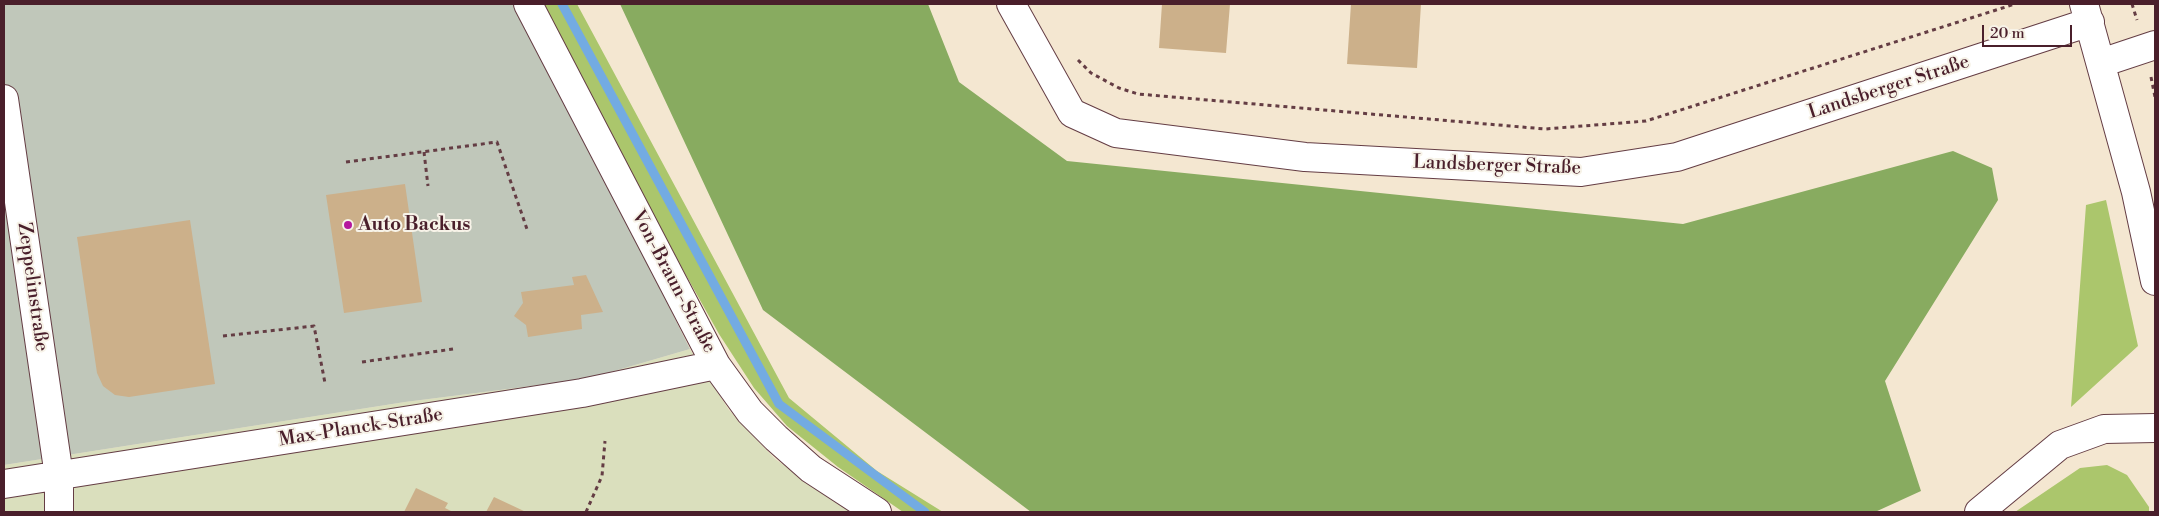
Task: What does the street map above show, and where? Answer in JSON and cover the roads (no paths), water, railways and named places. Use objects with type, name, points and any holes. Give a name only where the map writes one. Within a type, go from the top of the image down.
[{"type":"street","name":"Von-Braun-Straße","points":[[528,4],[716,365],[750,412],[776,438],[811,469],[877,512]]},
{"type":"street","name":"Landsberger Straße","points":[[1011,4],[1072,113],[1116,133],[1305,157],[1581,172],[1677,157],[2087,13]]},
{"type":"street","points":[[2087,13],[2136,192],[2155,282]]},
{"type":"street","points":[[2101,64],[2155,45]]},
{"type":"street","name":"Zeppelinstraße","points":[[4,99],[59,476],[59,512]]},
{"type":"street","name":"Max-Planck-Straße","points":[[4,484],[573,394],[716,365]]},
{"type":"street","points":[[1979,512],[2060,445],[2104,429],[2155,428]]},
{"type":"waterway","points":[[562,4],[779,404],[925,512]]},
{"type":"place","name":"Auto Backus","points":[[348,225]]}]
